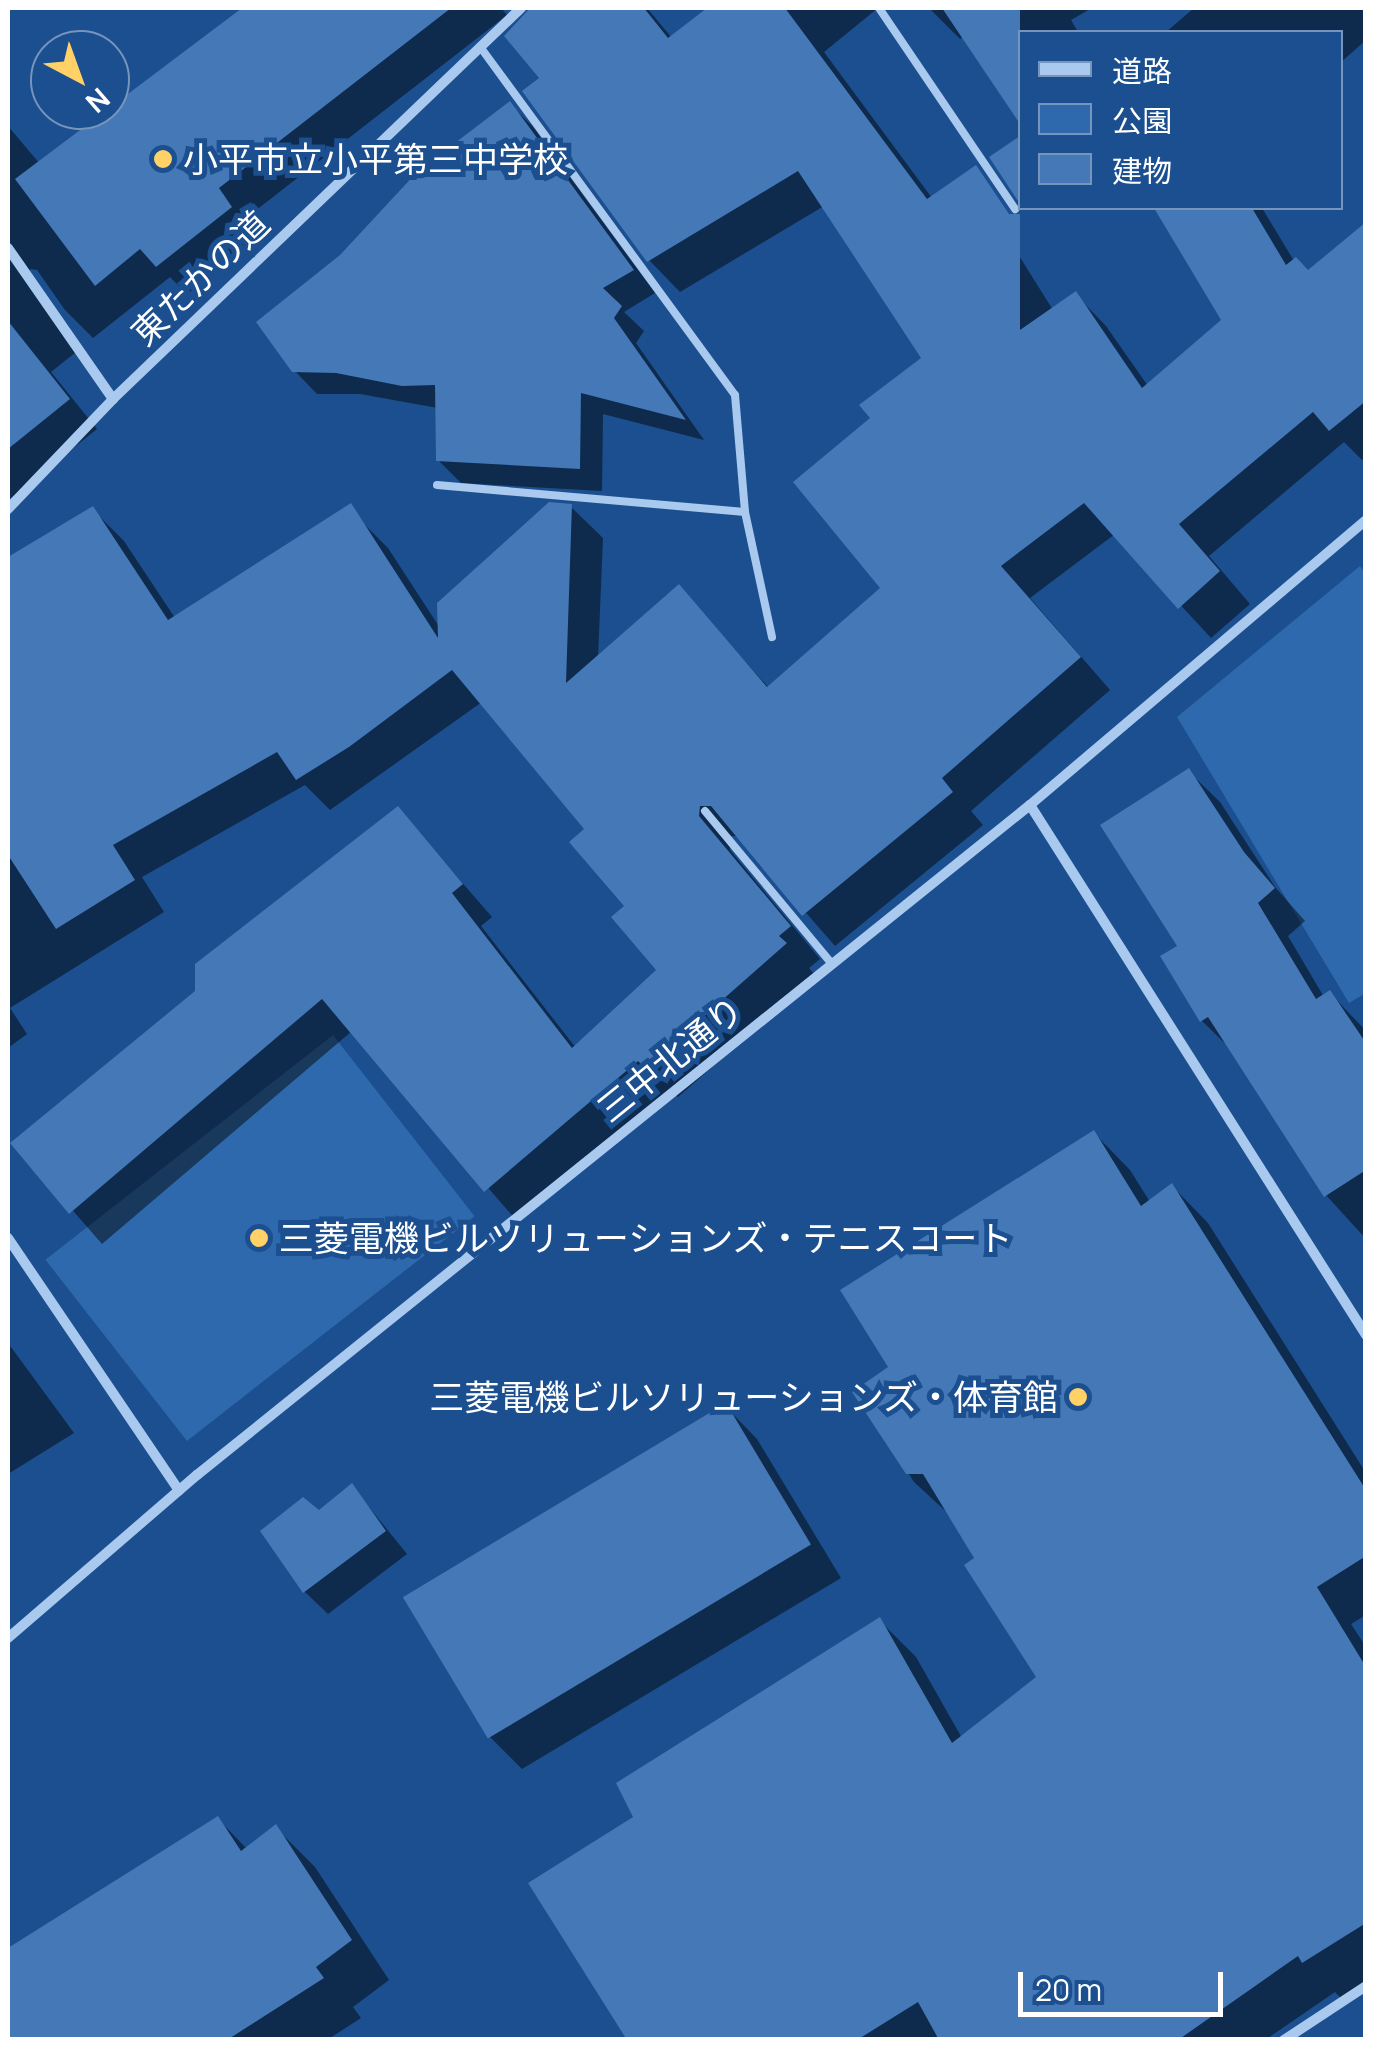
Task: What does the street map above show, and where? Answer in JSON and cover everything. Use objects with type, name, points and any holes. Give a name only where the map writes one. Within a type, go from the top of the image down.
[{"type":"street","name":"東たかの道","points":[[8,509],[114,400],[520,8]]},
{"type":"street","points":[[8,248],[114,400]]},
{"type":"street","name":"三中北通り","points":[[8,1638],[179,1491],[1030,805],[1366,520]]},
{"type":"street","points":[[1030,805],[1366,1335]]},
{"type":"street","points":[[8,1238],[179,1491]]},
{"type":"street","points":[[1284,2040],[1366,1986]]},
{"type":"lane","points":[[879,8],[1015,209]]},
{"type":"lane","points":[[481,48],[735,395],[745,512],[772,637]]},
{"type":"lane","points":[[438,486],[745,512]]},
{"type":"lane","points":[[705,812],[832,964]]},
{"type":"green space","points":[[1360,566],[1366,575],[1366,993],[1349,1003],[1177,717]]},
{"type":"green space","name":"三菱電機ビルソリューションズ・テニスコート","points":[[333,1035],[475,1216],[187,1441],[45,1260]]},
{"type":"building","points":[[242,8],[451,8],[219,188],[232,207],[156,267],[140,249],[95,286],[15,179],[80,130],[130,130],[130,92]]},
{"type":"building","points":[[530,8],[644,8],[668,38],[707,8],[785,8],[927,199],[976,165],[1009,214],[1020,214],[1020,330],[1076,291],[1142,388],[1221,320],[1155,210],[1253,210],[1286,265],[1296,257],[1308,270],[1366,222],[1366,401],[1329,431],[1313,412],[1179,524],[1220,571],[1178,609],[1084,503],[1001,566],[1081,657],[942,778],[953,792],[802,916],[711,806],[700,806],[699,816],[791,926],[779,936],[787,943],[645,1068],[638,1061],[484,1192],[322,999],[69,1214],[10,1143],[195,991],[195,964],[398,806],[463,884],[452,893],[572,1048],[656,970],[611,917],[624,906],[569,842],[584,829],[452,670],[349,747],[296,780],[277,752],[113,845],[135,880],[56,929],[8,855],[8,557],[93,506],[168,620],[351,503],[438,638],[437,603],[549,502],[572,504],[566,683],[679,584],[767,687],[880,588],[793,482],[870,418],[859,405],[921,358],[798,171],[647,262],[522,91],[539,78],[504,36]]},
{"type":"building","points":[[942,8],[1020,8],[1018,121]]},
{"type":"building","points":[[510,101],[634,270],[603,288],[622,306],[614,318],[686,420],[581,393],[580,469],[436,461],[435,385],[402,386],[336,373],[292,372],[256,322],[340,255],[417,172]]},
{"type":"building","points":[[1018,137],[1018,201],[989,157]]},
{"type":"building","points":[[8,321],[70,399],[8,449]]},
{"type":"building","points":[[1189,768],[1244,852],[1275,888],[1258,903],[1316,999],[1330,990],[1366,1043],[1366,1170],[1324,1197],[1208,1017],[1200,1022],[1160,956],[1177,946],[1100,825]]},
{"type":"building","points":[[1094,1130],[1141,1206],[1172,1183],[1366,1490],[1366,1556],[1317,1587],[1366,1667],[1366,1923],[1302,1963],[1298,1956],[1178,2040],[939,2040],[918,2002],[857,2040],[627,2040],[528,1883],[633,1817],[616,1783],[880,1617],[952,1743],[1036,1677],[964,1565],[974,1558],[923,1474],[906,1474],[852,1392],[888,1367],[840,1290]]},
{"type":"building","points":[[726,1403],[811,1544],[488,1739],[403,1597]]},
{"type":"building","points":[[352,1483],[386,1531],[303,1593],[260,1531],[303,1497],[319,1510]]},
{"type":"building","points":[[218,1816],[241,1851],[276,1824],[352,1940],[316,1967],[324,1978],[227,2040],[8,2040],[8,1948]]},
{"type":"place","name":"小平市立小平第三中学校","points":[[163,159]]},
{"type":"place","name":"三菱電機ビルソリューションズ・テニスコート","points":[[259,1238]]},
{"type":"place","name":"三菱電機ビルソリューションズ・体育館","points":[[1078,1397]]}]
